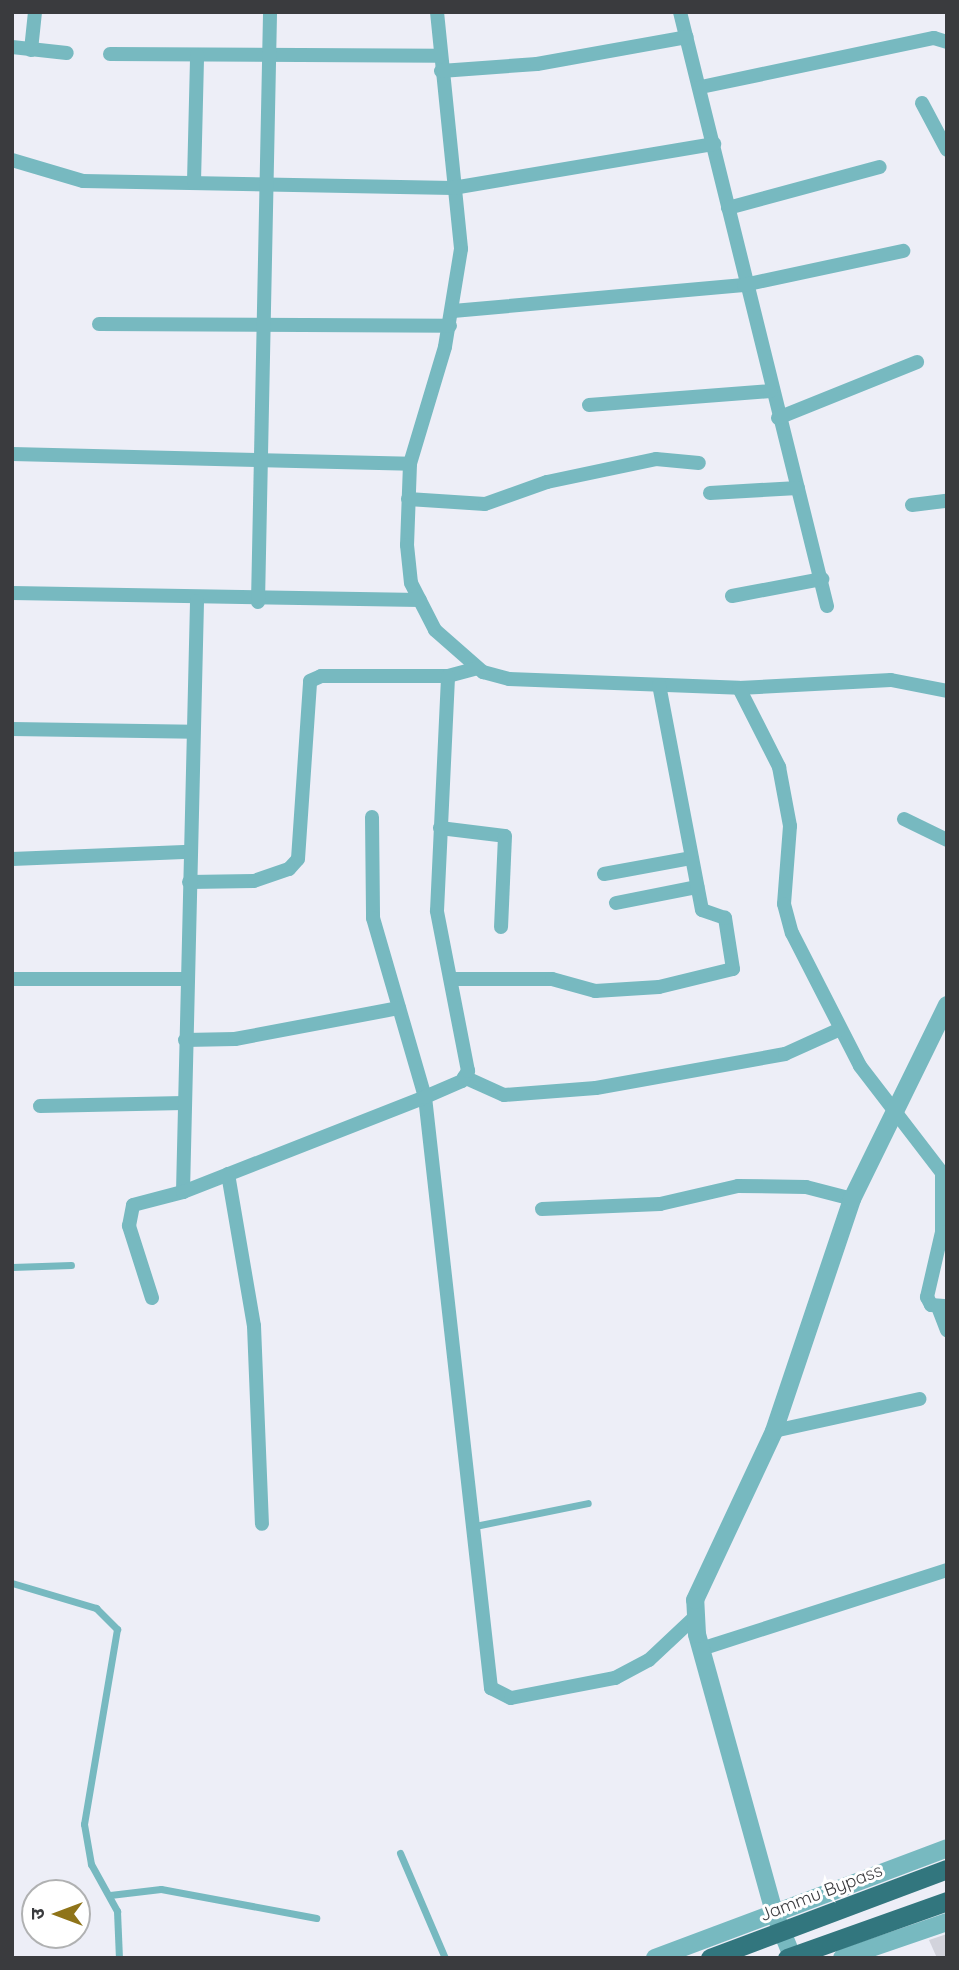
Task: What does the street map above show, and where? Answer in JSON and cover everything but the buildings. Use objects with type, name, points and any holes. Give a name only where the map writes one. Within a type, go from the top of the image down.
[{"type":"highway","name":"Jammu Bypass","points":[[709,1958],[947,1868]]},
{"type":"highway","points":[[791,1957],[947,1901]]},
{"type":"street","points":[[31,50],[34,12]]},
{"type":"street","points":[[258,602],[266,55],[270,12]]},
{"type":"street","points":[[437,12],[440,63],[461,249],[450,326],[410,464],[408,499],[411,583],[435,630],[477,668]]},
{"type":"street","points":[[680,12],[701,87],[744,285],[827,606]]},
{"type":"street","points":[[110,54],[266,55],[440,63],[537,64],[687,37]]},
{"type":"street","points":[[701,87],[925,40],[947,42]]},
{"type":"street","points":[[12,47],[67,53]]},
{"type":"street","points":[[194,182],[197,55]]},
{"type":"street","points":[[922,103],[947,150]]},
{"type":"street","points":[[12,160],[83,181],[453,188],[714,144]]},
{"type":"street","points":[[727,208],[880,167]]},
{"type":"street","points":[[453,311],[744,285],[903,251]]},
{"type":"street","points":[[99,324],[262,322],[450,326]]},
{"type":"street","points":[[778,418],[917,362]]},
{"type":"street","points":[[589,405],[771,391]]},
{"type":"street","points":[[12,454],[259,463],[410,464]]},
{"type":"street","points":[[408,499],[485,504],[547,482],[656,459],[699,463]]},
{"type":"street","points":[[710,493],[798,488]]},
{"type":"street","points":[[912,505],[947,501]]},
{"type":"street","points":[[732,596],[822,579]]},
{"type":"street","points":[[12,593],[197,601],[420,600]]},
{"type":"street","points":[[183,1192],[197,601]]},
{"type":"street","points":[[189,882],[254,881],[289,869],[299,859],[310,681],[321,676],[448,676],[477,668],[542,682],[739,688],[891,680],[947,691]]},
{"type":"street","points":[[152,1298],[127,1213],[425,1097],[464,1077],[469,1059],[437,911],[448,676]]},
{"type":"street","points":[[452,979],[552,978],[595,991],[727,973],[734,960],[725,918],[702,910],[659,685]]},
{"type":"street","points":[[739,688],[779,767],[790,826],[786,918],[838,1030],[895,1104],[942,1173],[942,1232],[927,1289],[931,1305],[942,1307],[947,1330]]},
{"type":"street","points":[[12,729],[193,732]]},
{"type":"street","points":[[372,817],[373,918],[425,1097],[475,1526],[488,1674],[499,1697],[623,1675],[695,1617]]},
{"type":"street","points":[[904,819],[947,840]]},
{"type":"street","points":[[440,828],[505,836],[501,927]]},
{"type":"street","points":[[12,859],[190,852]]},
{"type":"street","points":[[604,874],[691,858]]},
{"type":"street","points":[[615,903],[697,887]]},
{"type":"street","points":[[12,978],[186,978]]},
{"type":"street","points":[[791,1957],[774,1912],[701,1649],[695,1617],[705,1567],[774,1431],[852,1199],[895,1104],[947,1005]]},
{"type":"street","points":[[185,1040],[235,1039],[399,1008]]},
{"type":"street","points":[[464,1077],[504,1095],[596,1088],[785,1054],[838,1030]]},
{"type":"street","points":[[40,1106],[184,1103]]},
{"type":"street","points":[[228,1174],[254,1326],[262,1524]]},
{"type":"street","points":[[542,1209],[660,1204],[738,1186],[806,1187],[852,1199]]},
{"type":"street","points":[[774,1431],[920,1399]]},
{"type":"street","points":[[701,1649],[947,1570]]},
{"type":"street","points":[[655,1958],[947,1848]]},
{"type":"street","points":[[842,1958],[947,1922]]},
{"type":"lane","points":[[12,1267],[71,1265]]},
{"type":"lane","points":[[475,1526],[588,1503]]},
{"type":"lane","points":[[12,1583],[96,1608],[117,1629],[84,1824],[91,1864],[110,1895],[119,1958]]},
{"type":"lane","points":[[400,1853],[445,1958]]},
{"type":"lane","points":[[110,1895],[173,1890],[316,1918]]}]
